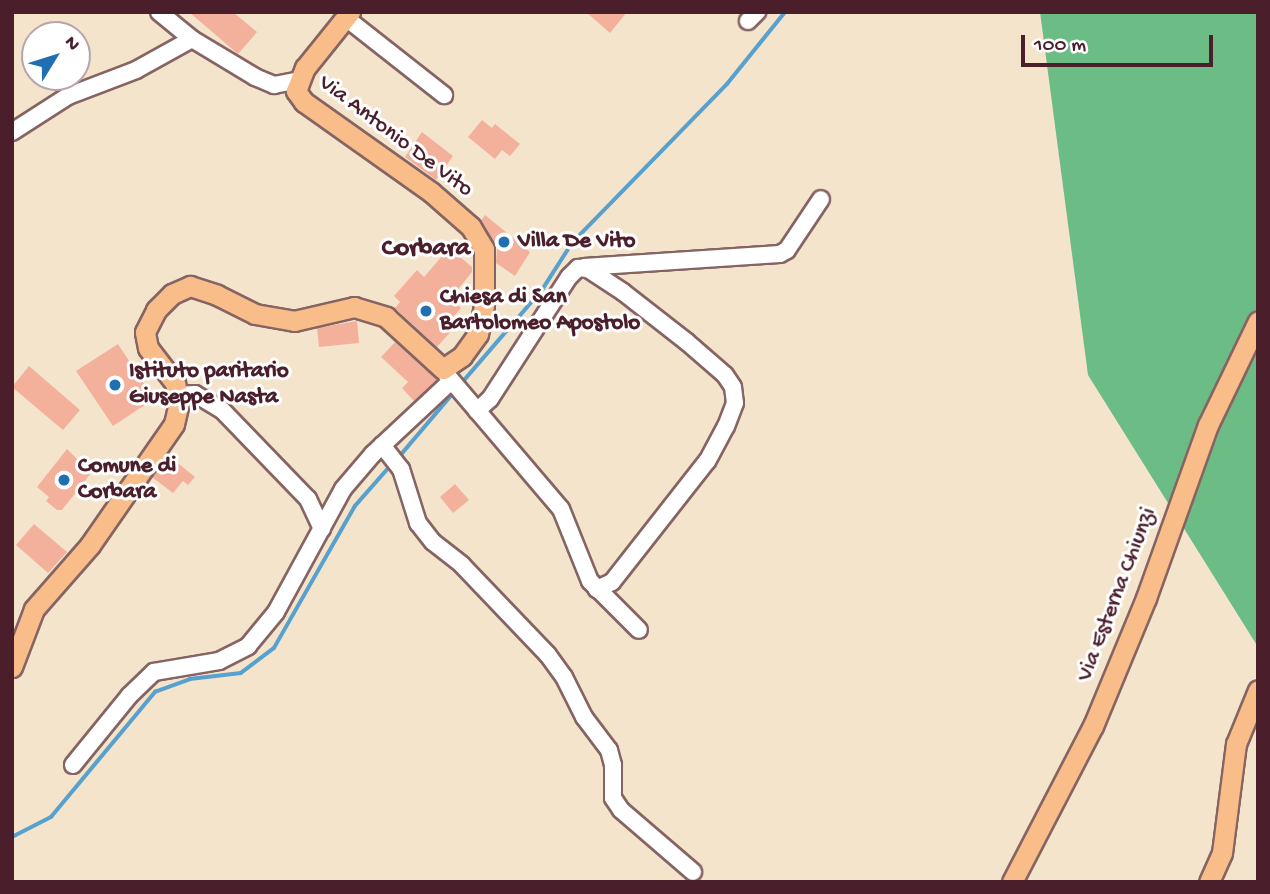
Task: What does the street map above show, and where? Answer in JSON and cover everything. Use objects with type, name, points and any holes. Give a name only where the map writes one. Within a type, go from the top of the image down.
[{"type":"main road","points":[[297,85],[348,15]]},
{"type":"main road","name":"Via Antonio De Vito","points":[[297,85],[304,102],[431,192],[471,227],[484,249],[484,305],[478,334],[446,375]]},
{"type":"main road","points":[[12,667],[34,609],[90,545],[174,424],[179,403],[175,383],[148,348],[145,332],[156,310],[172,294],[190,286],[217,295],[256,314],[294,321],[354,307],[386,317],[446,375]]},
{"type":"main road","name":"Via Esterna Chiunzi","points":[[1012,882],[1093,726],[1146,598],[1208,425],[1258,321]]},
{"type":"main road","points":[[1209,882],[1222,853],[1236,744],[1258,690]]},
{"type":"street","points":[[159,12],[223,59],[274,85],[297,85]]},
{"type":"street","points":[[348,15],[444,94]]},
{"type":"street","points":[[12,132],[68,96],[136,70],[192,38]]},
{"type":"street","points":[[477,411],[497,389],[569,277],[583,268],[780,254],[787,250],[821,200]]},
{"type":"street","points":[[583,268],[687,342],[725,375],[733,387],[735,402],[707,461],[612,582],[597,589]]},
{"type":"street","points":[[73,765],[129,696],[154,672],[219,661],[248,646],[276,612],[343,489],[446,375],[561,509],[590,581],[639,630]]},
{"type":"street","points":[[177,395],[195,394],[222,410],[308,499],[322,529]]},
{"type":"street","points":[[383,445],[401,469],[413,512],[433,542],[462,565],[548,655],[564,677],[584,717],[609,750],[613,765],[613,798],[621,810],[693,872]]},
{"type":"green space","points":[[1040,12],[1258,12],[1258,647],[1088,375]]},
{"type":"building","points":[[189,12],[233,12],[257,32],[238,54]]},
{"type":"building","points":[[586,12],[627,12],[610,33]]},
{"type":"building","points":[[482,120],[492,128],[495,124],[520,144],[510,156],[502,150],[495,159],[468,137]]},
{"type":"building","points":[[422,132],[453,156],[436,180],[405,157]]},
{"type":"building","name":"Villa De Vito","points":[[485,215],[530,252],[515,276],[496,263],[497,248],[481,221]]},
{"type":"building","name":"Chiesa di San Bartolomeo Apostolo","points":[[449,248],[472,267],[472,272],[450,299],[461,308],[448,323],[454,328],[437,347],[395,308],[400,302],[394,296],[417,270],[424,277]]},
{"type":"building","points":[[357,321],[359,343],[319,347],[317,328]]},
{"type":"building","points":[[395,342],[437,380],[414,401],[402,388],[408,382],[381,357]]},
{"type":"building","name":"Istituto paritario Giuseppe Nasta","points":[[118,344],[154,399],[113,426],[76,371]]},
{"type":"building","points":[[29,366],[80,410],[63,430],[12,387]]},
{"type":"building","name":"Comune di Corbara","points":[[67,449],[91,473],[62,510],[57,510],[46,501],[49,497],[37,487]]},
{"type":"building","points":[[169,456],[195,477],[188,485],[183,481],[173,493],[152,477]]},
{"type":"building","points":[[455,484],[469,500],[453,513],[440,497]]},
{"type":"building","points":[[34,524],[67,552],[48,573],[16,545]]},
{"type":"waterway","points":[[460,385],[542,290],[572,243],[727,84],[785,12]]},
{"type":"waterway","points":[[399,457],[455,391]]},
{"type":"waterway","points":[[12,837],[51,817],[155,692],[190,679],[241,673],[274,648],[355,506],[391,465]]},
{"type":"place","name":"Villa De Vito","points":[[504,242]]},
{"type":"place","name":"Chiesa di San Bartolomeo Apostolo","points":[[426,311]]},
{"type":"place","name":"Istituto paritario Giuseppe Nasta","points":[[115,385]]},
{"type":"place","name":"Comune di Corbara","points":[[64,480]]},
{"type":"district","name":"Corbara","points":[[426,250]]}]
